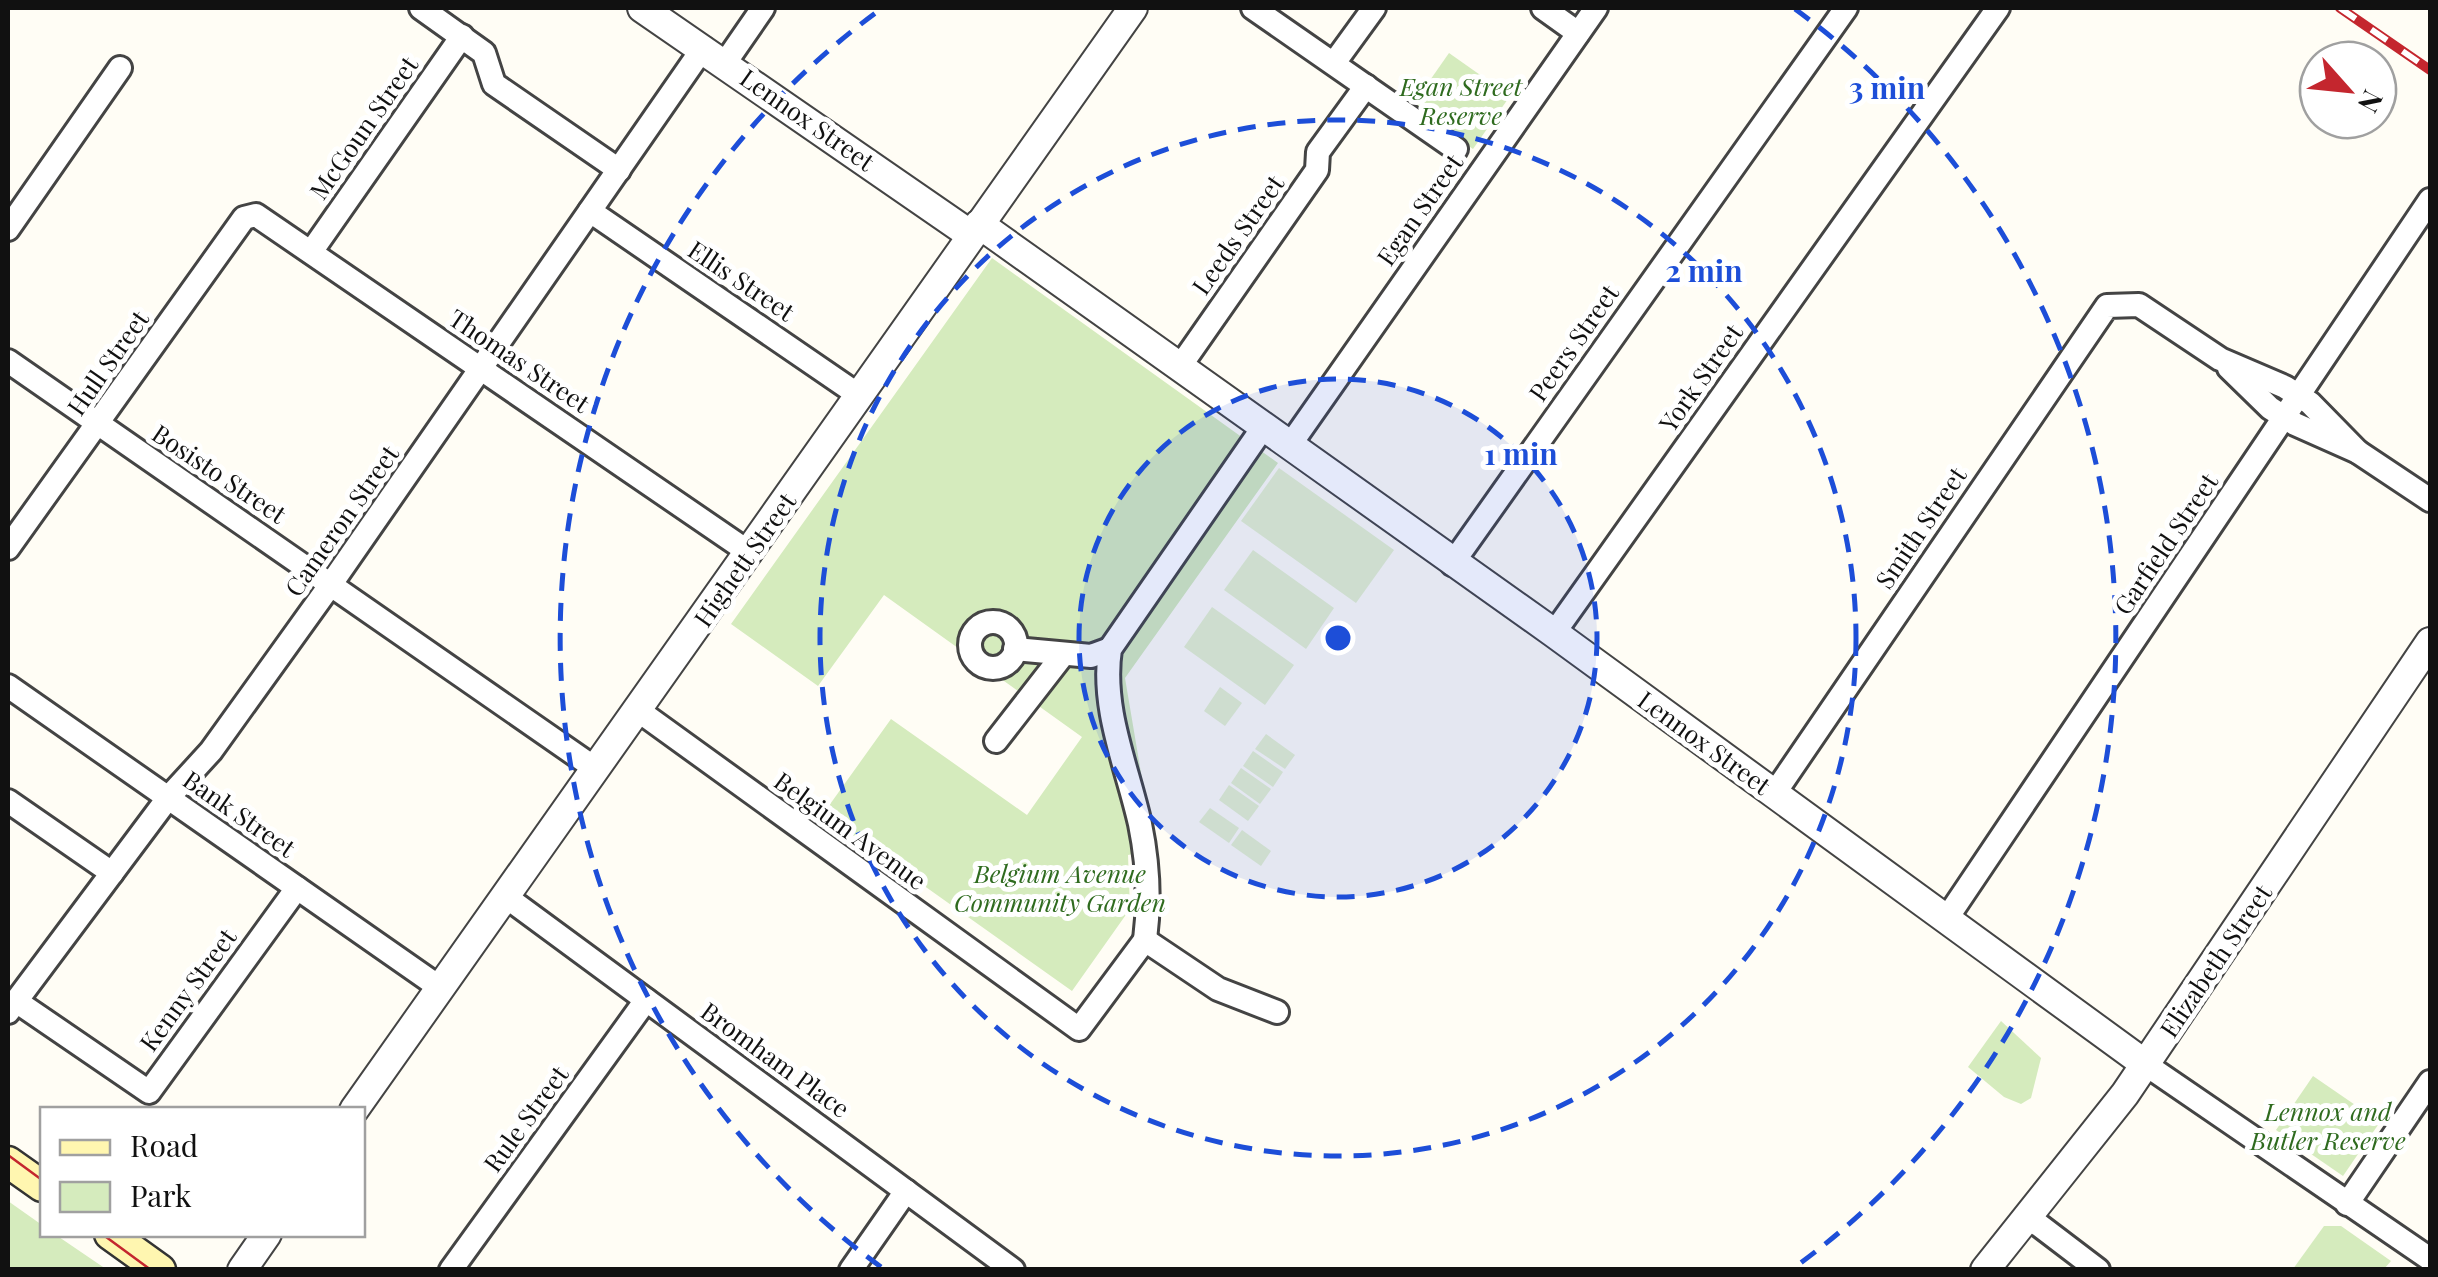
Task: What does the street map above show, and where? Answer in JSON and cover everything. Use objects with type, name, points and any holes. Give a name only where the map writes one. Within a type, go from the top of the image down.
[{"type":"main road","points":[[8,1162],[40,1185]]},
{"type":"main road","points":[[114,1237],[160,1270]]},
{"type":"street","points":[[421,8],[484,52],[494,84],[619,170]]},
{"type":"street","name":"Lennox Street","points":[[642,8],[975,230],[1048,272],[1181,365],[2145,1064],[2430,1259]]},
{"type":"street","name":"Cameron Street","points":[[12,1006],[168,798],[210,751],[619,170],[714,55],[763,8]]},
{"type":"street","name":"Highett Street","points":[[356,1107],[1133,8]]},
{"type":"street","points":[[1253,8],[1456,149]]},
{"type":"street","points":[[1334,63],[1374,8]]},
{"type":"street","points":[[1542,8],[1578,34]]},
{"type":"street","name":"Egan Street","points":[[1290,444],[1596,8]]},
{"type":"street","name":"Peers Street","points":[[1452,564],[1846,8]]},
{"type":"street","name":"York Street","points":[[1554,633],[1998,8]]},
{"type":"street","name":"McGoun Street","points":[[311,252],[462,36]]},
{"type":"street","points":[[8,229],[120,68]]},
{"type":"street","name":"Leeds Street","points":[[1181,365],[1317,170],[1318,152],[1366,86]]},
{"type":"street","name":"Garfield Street","points":[[1946,918],[2430,200]]},
{"type":"street","name":"Ellis Street","points":[[590,210],[860,396]]},
{"type":"street","name":"Thomas Street","points":[[256,215],[750,554]]},
{"type":"street","name":"Hull Street","points":[[8,548],[244,218],[256,215]]},
{"type":"street","name":"Smith Street","points":[[1774,794],[2106,306],[2121,302],[2140,305],[2220,358]]},
{"type":"street","points":[[2220,358],[2299,396],[2358,452]]},
{"type":"street","points":[[2220,358],[2284,417],[2358,452],[2429,500]]},
{"type":"street","name":"Bosisto Street","points":[[8,361],[596,769]]},
{"type":"street","points":[[1264,426],[1110,649],[1106,678],[1146,862],[1145,940],[1218,989],[1277,1012]]},
{"type":"street","name":"Elizabeth Street","points":[[1985,1270],[2145,1064],[2430,642]]},
{"type":"street","points":[[1015,649],[1091,656],[1110,649]]},
{"type":"street","points":[[996,741],[1062,656]]},
{"type":"street","name":"Bank Street","points":[[8,686],[438,987]]},
{"type":"street","name":"Belgium Avenue","points":[[639,711],[1078,1029],[1145,940]]},
{"type":"street","points":[[8,801],[112,872]]},
{"type":"street","name":"Kenny Street","points":[[12,1006],[148,1092],[297,888]]},
{"type":"street","name":"Bromham Place","points":[[505,896],[1013,1270]]},
{"type":"street","name":"Rule Street","points":[[451,1270],[646,1000]]},
{"type":"street","points":[[2347,1204],[2430,1082]]},
{"type":"street","points":[[851,1270],[906,1190]]},
{"type":"street","points":[[2027,1216],[2098,1270]]},
{"type":"street","points":[[242,1270],[264,1237]]},
{"type":"green space","name":"Egan Street Reserve","points":[[1449,53],[1510,96],[1473,149],[1412,106]]},
{"type":"green space","name":"Belgium Avenue Community Garden","points":[[992,258],[1278,463],[1125,678],[1154,850],[1128,855],[1130,909],[1072,991],[823,814],[891,719],[1027,815],[1082,737],[884,595],[818,686],[731,624]]},
{"type":"green space","points":[[1279,468],[1394,550],[1356,603],[1241,521]]},
{"type":"green space","points":[[1253,550],[1334,608],[1306,649],[1224,590]]},
{"type":"green space","points":[[1212,607],[1294,665],[1265,705],[1184,647]]},
{"type":"green space","points":[[1220,687],[1242,703],[1225,726],[1204,711]]},
{"type":"green space","points":[[1266,734],[1295,755],[1285,769],[1255,749]]},
{"type":"green space","points":[[1253,751],[1283,772],[1273,787],[1243,766]]},
{"type":"green space","points":[[1241,768],[1271,789],[1260,804],[1231,783]]},
{"type":"green space","points":[[1229,785],[1259,806],[1248,821],[1219,800]]},
{"type":"green space","points":[[1210,808],[1239,828],[1229,843],[1199,822]]},
{"type":"green space","points":[[1242,830],[1271,851],[1261,866],[1231,845]]},
{"type":"green space","points":[[2001,1021],[2041,1058],[2031,1098],[2021,1104],[2004,1097],[1968,1067]]},
{"type":"green space","name":"Lennox and Butler Reserve","points":[[2313,1076],[2380,1122],[2343,1176],[2276,1130]]},
{"type":"green space","points":[[8,1201],[40,1224],[40,1237],[59,1237],[106,1269],[8,1269]]},
{"type":"green space","points":[[2324,1226],[2341,1226],[2391,1261],[2384,1269],[2293,1269]]},
{"type":"tram line","points":[[8,1155],[40,1179]]},
{"type":"tram line","points":[[106,1237],[151,1270]]},
{"type":"railway","points":[[2340,8],[2430,70]]}]
